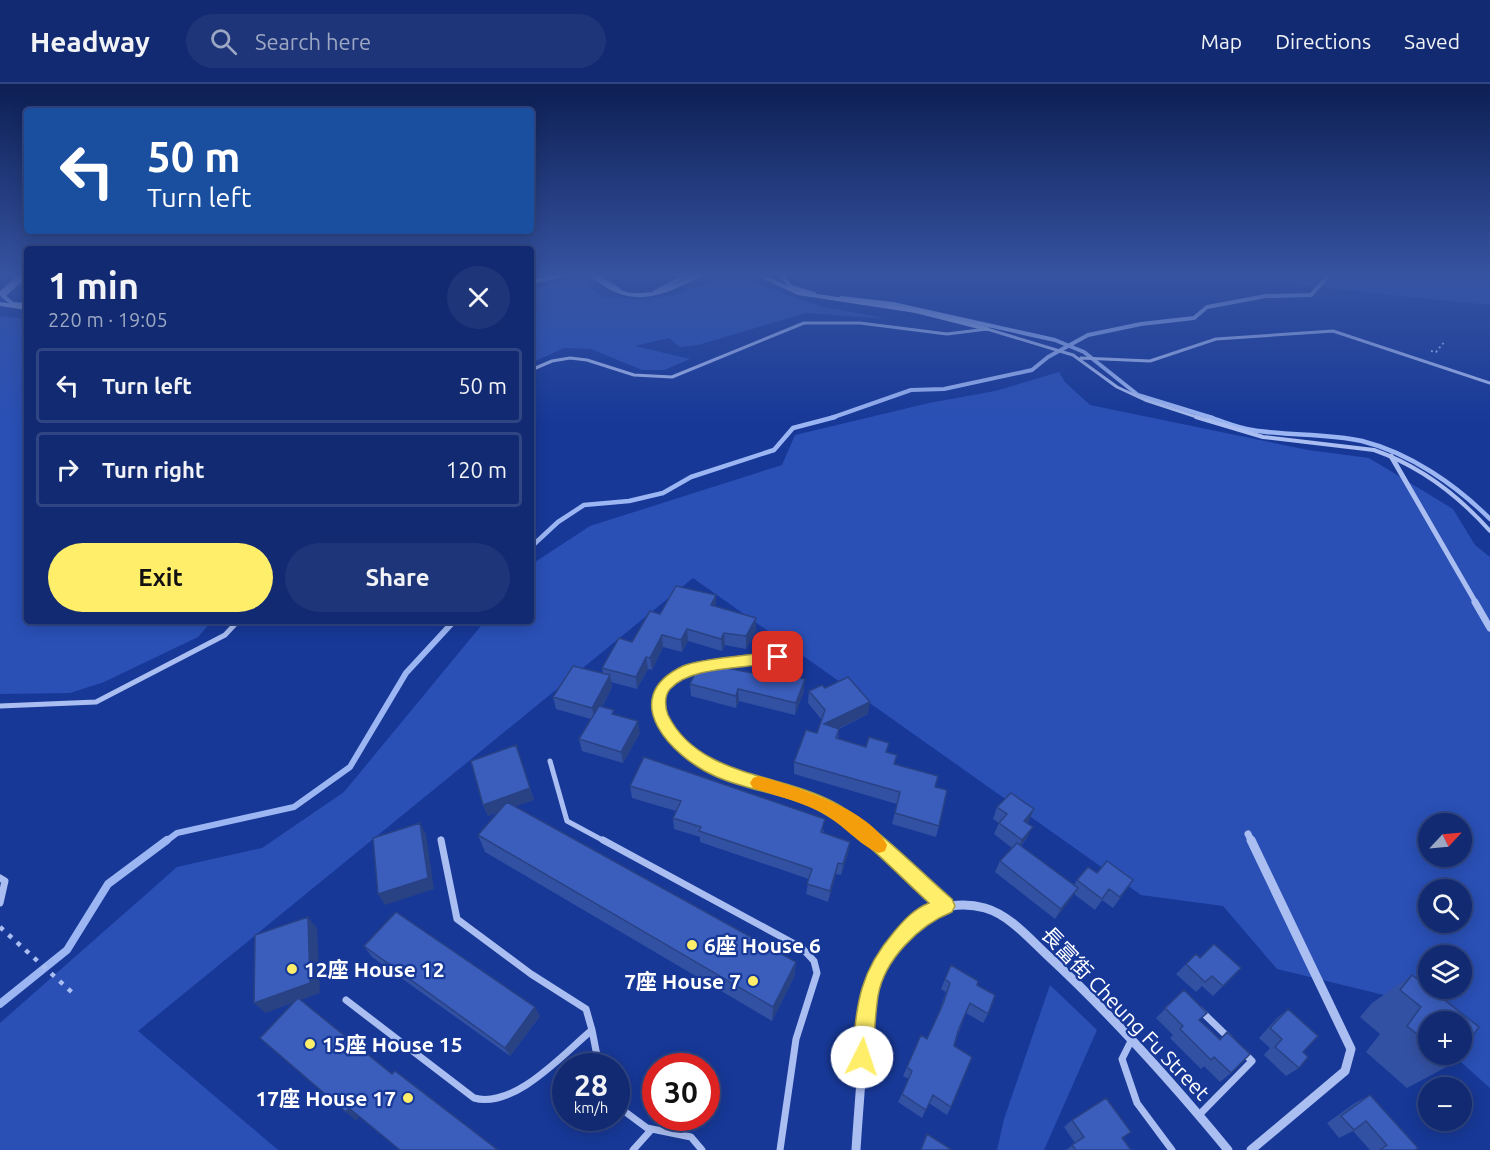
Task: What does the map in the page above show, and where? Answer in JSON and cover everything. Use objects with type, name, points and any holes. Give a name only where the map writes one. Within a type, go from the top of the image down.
[{"type":"street","points":[[970,325],[987,329]]},
{"type":"street","points":[[1391,456],[1490,628]]},
{"type":"street","points":[[1248,834],[1351,1049],[1345,1071],[1251,1150]]},
{"type":"street","name":"長富街 Cheung Fu Street","points":[[856,1150],[865,1013],[874,976],[892,946],[914,923],[928,912],[946,906],[975,906],[1004,917],[1057,964],[1132,1039],[1228,1150]]},
{"type":"lane","points":[[534,369],[557,359],[585,358],[637,377],[665,378],[800,325]]},
{"type":"lane","points":[[874,325],[946,334],[987,329],[1053,347],[1084,359],[1104,361],[1150,361],[1216,339],[1325,331],[1361,339],[1490,382]]},
{"type":"lane","points":[[1072,355],[1117,387],[1145,400],[1224,426],[1263,436],[1374,450],[1391,456],[1434,480],[1465,503],[1490,531]]},
{"type":"lane","points":[[0,706],[73,705],[96,702],[225,635],[235,624]]},
{"type":"lane","points":[[778,657],[703,667],[675,676],[665,685],[659,697],[658,709],[669,732],[698,758],[721,772],[803,795],[830,808],[854,824],[946,906]]},
{"type":"lane","points":[[549,761],[567,821],[802,948],[814,961],[816,980],[796,1039],[780,1150]]},
{"type":"lane","points":[[441,838],[457,919],[531,974],[586,1009],[596,1053]]},
{"type":"lane","points":[[0,878],[5,881],[0,903]]},
{"type":"lane","points":[[346,1000],[474,1098],[484,1101],[496,1101],[514,1092],[592,1030]]},
{"type":"lane","points":[[1197,1007],[1252,1061],[1199,1115]]},
{"type":"lane","points":[[1132,1039],[1122,1059],[1137,1103],[1172,1150]]},
{"type":"lane","points":[[633,1150],[650,1131]]},
{"type":"lane","points":[[667,1131],[683,1132],[699,1144],[702,1150]]},
{"type":"path","points":[[1410,356],[1418,350],[1436,352],[1446,341]]},
{"type":"path","points":[[0,927],[75,995]]},
{"type":"shaded area","points":[[0,325],[24,325],[22,343],[24,344],[24,624],[209,624],[198,637],[104,682],[70,693],[0,694]]},
{"type":"shaded area","points":[[534,325],[766,325],[698,345],[680,347],[669,338],[635,346],[690,359],[664,370],[642,370],[591,349],[564,348],[534,362]]},
{"type":"shaded area","points":[[1059,372],[1065,382],[1090,405],[1308,450],[1369,458],[1453,509],[1475,545],[1490,557],[1490,1088],[1464,1065],[1472,1065],[1472,1011],[1418,1011],[1418,1016],[1388,996],[1277,969],[1223,906],[1141,895],[693,578],[138,1031],[278,1150],[0,1150],[0,1023],[177,867],[262,848],[344,792],[483,624],[534,624],[534,563],[590,526],[782,465],[795,435],[929,403],[995,391]]},
{"type":"shaded area","points":[[1050,985],[1097,1030],[1044,1150],[997,1150],[1004,1119]]},
{"type":"building","points":[[676,586],[716,595],[711,605],[756,618],[746,636],[724,633],[721,639],[687,629],[681,640],[662,635],[650,658],[646,657],[636,677],[602,668],[619,638],[632,642],[650,611],[660,614]]},
{"type":"building","points":[[700,663],[757,674],[758,670],[805,679],[796,703],[738,689],[736,696],[690,684]]},
{"type":"building","points":[[573,666],[610,675],[592,708],[553,697]]},
{"type":"building","points":[[848,677],[870,702],[824,724],[839,729],[836,738],[866,747],[869,737],[889,743],[886,752],[897,755],[894,764],[938,776],[935,787],[947,790],[939,826],[895,813],[900,792],[794,762],[806,730],[817,733],[825,710],[809,691],[822,685],[825,688]]},
{"type":"building","points":[[599,706],[614,710],[612,714],[638,721],[621,752],[579,739]]},
{"type":"building","points":[[516,745],[530,788],[483,805],[471,761]]},
{"type":"building","points":[[644,757],[825,819],[821,832],[850,842],[843,864],[838,863],[830,891],[807,884],[812,869],[699,831],[701,827],[673,818],[681,801],[630,786]]},
{"type":"building","points":[[1011,793],[1034,809],[1024,821],[1033,827],[1022,840],[999,823],[1007,814],[997,807]]},
{"type":"building","points":[[507,802],[796,962],[773,1007],[478,835]]},
{"type":"building","points":[[420,823],[428,878],[378,894],[373,838]]},
{"type":"building","points":[[1017,843],[1078,888],[1061,909],[1000,861]]},
{"type":"building","points":[[1107,861],[1133,880],[1120,897],[1109,889],[1102,899],[1077,880],[1088,867],[1097,873]]},
{"type":"building","points":[[396,912],[535,1007],[505,1048],[364,946]]},
{"type":"building","name":"12座 House 12","points":[[308,917],[310,983],[254,1003],[255,935]]},
{"type":"building","points":[[1214,944],[1241,968],[1223,986],[1212,976],[1205,982],[1186,964],[1196,954],[1200,958]]},
{"type":"building","points":[[951,965],[978,981],[977,985],[995,995],[988,1014],[970,1003],[958,1031],[954,1046],[972,1057],[951,1107],[933,1095],[926,1110],[902,1094],[912,1071],[907,1067],[921,1035],[927,1039],[943,1004],[950,983],[945,979]]},
{"type":"building","points":[[1412,975],[1418,980],[1418,999],[1443,999],[1458,1011],[1418,1011],[1421,1007],[1400,990]]},
{"type":"building","points":[[1184,990],[1207,1013],[1199,1020],[1220,1040],[1227,1032],[1250,1054],[1231,1073],[1214,1057],[1211,1060],[1180,1029],[1183,1026],[1165,1008]]},
{"type":"building","points":[[298,998],[392,1074],[395,1071],[498,1150],[400,1150],[349,1108],[346,1112],[260,1038]]},
{"type":"building","points":[[1288,1009],[1318,1036],[1303,1052],[1308,1057],[1299,1068],[1275,1047],[1282,1039],[1270,1028]]},
{"type":"building","points":[[1418,1011],[1418,1035],[1407,1026]]},
{"type":"building","points":[[1472,1022],[1479,1027],[1472,1037]]},
{"type":"building","points":[[1370,1095],[1418,1148],[1415,1150],[1380,1150],[1387,1145],[1366,1121],[1354,1130],[1341,1116]]},
{"type":"building","points":[[1106,1098],[1131,1132],[1122,1138],[1131,1150],[1076,1150],[1072,1145],[1084,1137],[1072,1120]]},
{"type":"building","points":[[927,1134],[952,1150],[921,1150]]},
{"type":"waterway","points":[[986,325],[1055,340],[1069,346]]},
{"type":"waterway","points":[[1069,346],[1088,335],[1137,325]]},
{"type":"waterway","points":[[831,418],[911,390],[944,389],[1032,370],[1048,357],[1069,346]]},
{"type":"waterway","points":[[1069,346],[1084,352],[1138,395],[1213,418]]},
{"type":"waterway","points":[[534,544],[558,522],[584,505],[629,501],[663,493],[691,477],[774,450],[793,428],[835,417]]},
{"type":"waterway","points":[[1208,417],[1252,430],[1348,438],[1380,446],[1431,472],[1462,494],[1490,519]]},
{"type":"waterway","points":[[165,842],[177,833],[294,807],[350,767],[406,673],[451,624]]},
{"type":"waterway","points":[[0,1004],[67,950],[108,884],[167,840]]},
{"type":"slow traffic","points":[[758,783],[803,795],[830,808],[879,845]]},
{"type":"place","name":"6座 House 6","points":[[692,945]]},
{"type":"place","name":"12座 House 12","points":[[292,969]]},
{"type":"place","name":"7座 House 7","points":[[753,981]]},
{"type":"place","name":"15座 House 15","points":[[310,1044]]},
{"type":"place","name":"17座 House 17","points":[[408,1098]]},
{"type":"route","points":[[778,657],[688,670],[675,676],[665,685],[659,697],[658,709],[669,732],[698,758],[721,772],[748,781],[776,786],[803,795],[830,808],[854,824],[946,906],[928,912],[914,923],[882,960],[868,994],[862,1057]]}]
